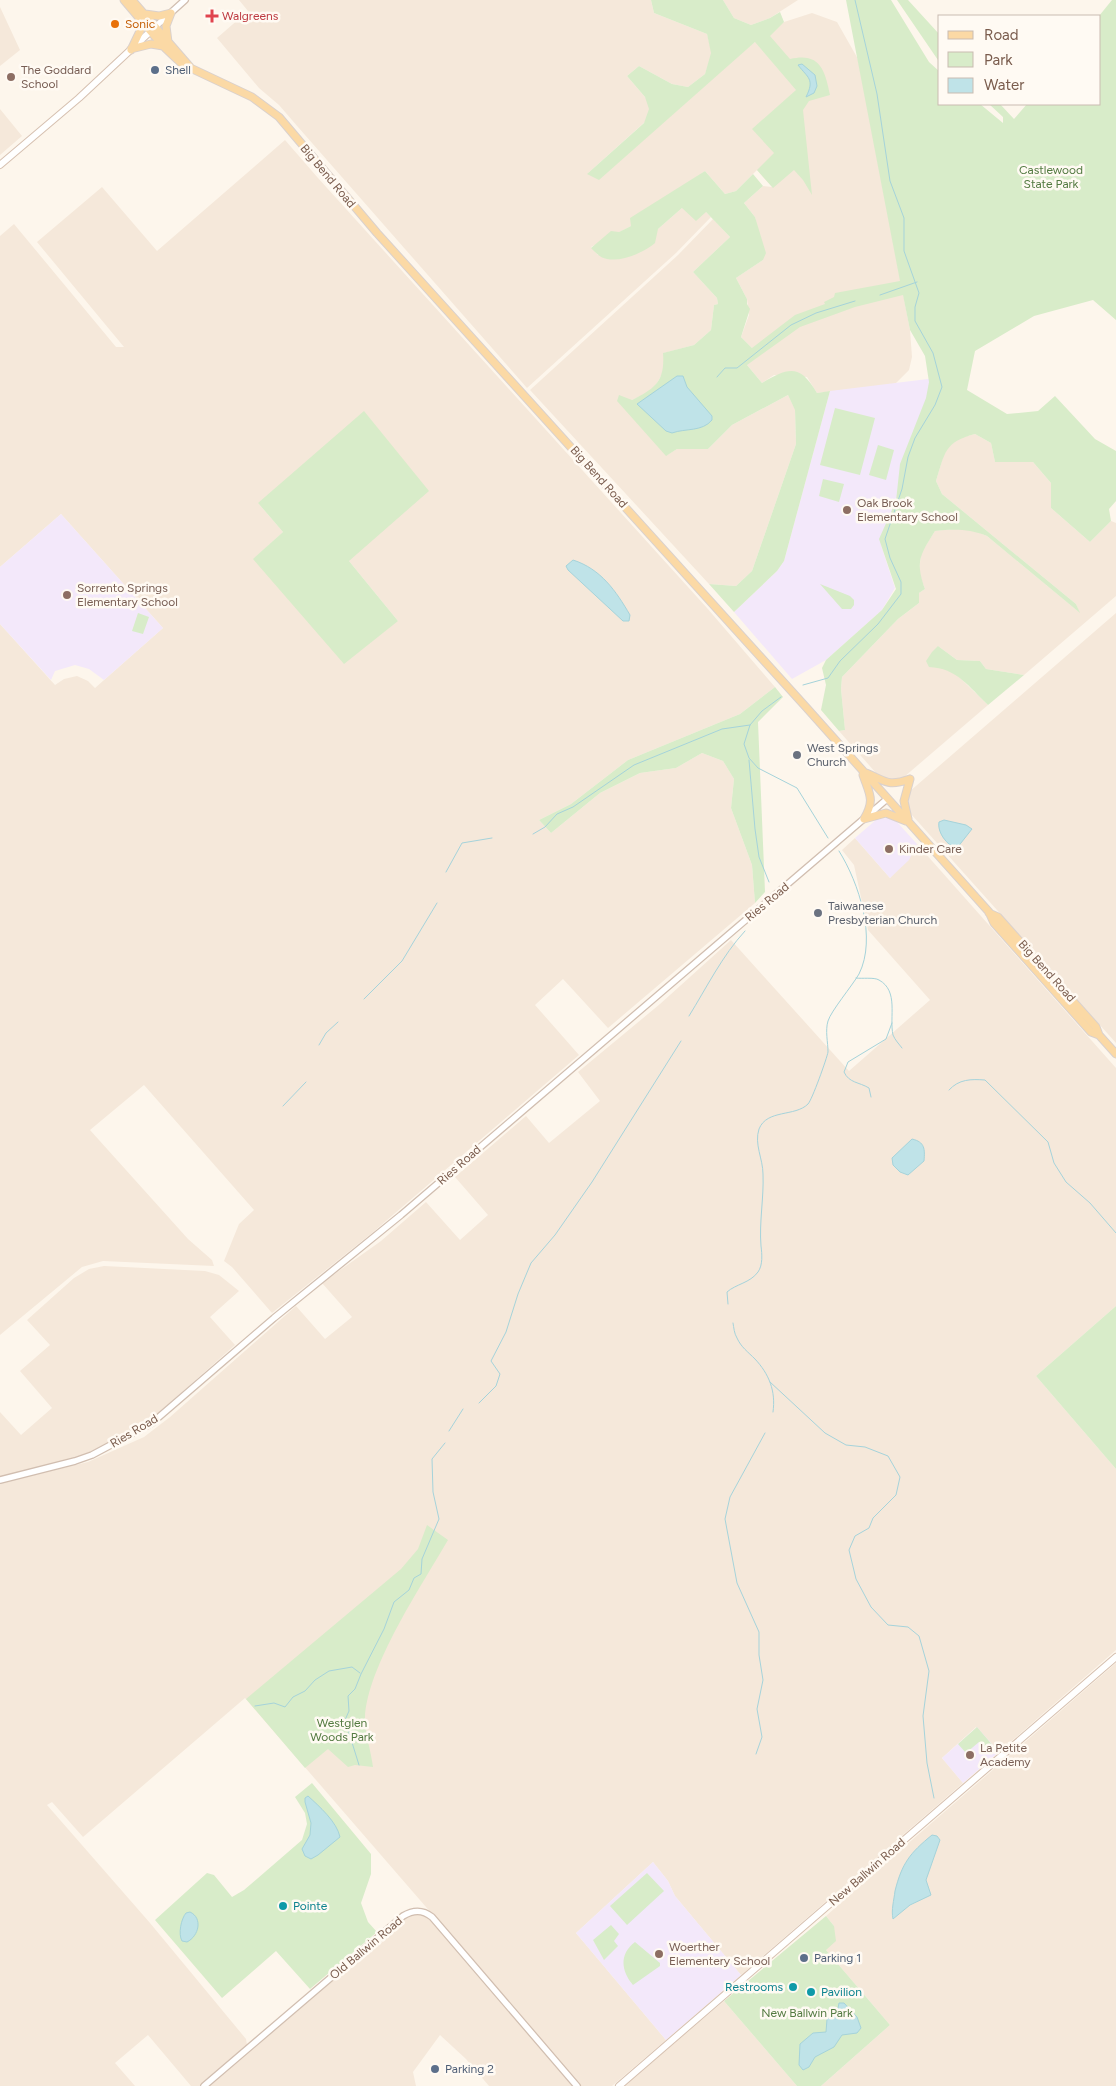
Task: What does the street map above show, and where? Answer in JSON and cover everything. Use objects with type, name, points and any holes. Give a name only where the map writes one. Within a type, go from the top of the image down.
[{"type":"main road","name":"Big Bend Road","points":[[124,0],[141,16],[182,64],[252,97],[279,117],[377,233],[798,698],[989,912],[994,923],[1091,1032],[1099,1035],[1116,1054]]},
{"type":"main road","name":"Big Bend Road","points":[[132,0],[141,16]]},
{"type":"main road","points":[[131,50],[141,29],[141,16],[171,13]]},
{"type":"main road","points":[[131,50],[151,44],[166,44],[166,26],[171,13]]},
{"type":"main road","points":[[0,165],[79,98],[153,30]]},
{"type":"main road","points":[[862,771],[872,799],[869,811],[864,819]]},
{"type":"main road","points":[[862,771],[879,781],[891,784],[910,779],[904,801],[910,824]]},
{"type":"main road","points":[[864,819],[886,813],[910,824]]},
{"type":"main road","name":"New Ballwin Road","points":[[619,2086],[1116,1657]]},
{"type":"street","points":[[153,30],[185,0]]},
{"type":"street","name":"Ries Road","points":[[0,1480],[92,1455],[152,1423],[274,1318],[401,1215],[887,799]]},
{"type":"street","name":"Old Ballwin Road","points":[[204,2086],[403,1916],[416,1911],[427,1913],[432,1918],[577,2086]]},
{"type":"shaded area","points":[[239,0],[651,0],[654,13],[707,34],[712,53],[705,74],[688,87],[672,84],[639,66],[627,76],[657,111],[587,174],[755,42],[784,22],[812,13],[837,22],[858,59],[910,330],[912,357],[909,370],[895,384],[817,393],[807,377],[774,375],[762,383],[747,365],[752,348],[741,337],[749,315],[747,299],[736,278],[763,260],[755,217],[744,203],[763,186],[772,187],[757,170],[736,191],[725,194],[705,171],[631,226],[591,247],[598,255],[658,229],[682,208],[706,212],[711,217],[676,253],[527,388],[279,105],[259,88],[217,38],[248,11]]},
{"type":"shaded area","points":[[723,0],[798,0],[770,18],[751,25],[734,18]]},
{"type":"shaded area","points":[[0,7],[20,50],[0,66]]},
{"type":"shaded area","points":[[0,109],[22,136],[0,155]]},
{"type":"shaded area","points":[[285,140],[707,608],[775,687],[740,714],[628,760],[571,804],[539,820],[551,833],[600,793],[640,773],[676,768],[702,753],[723,761],[734,779],[731,808],[752,865],[755,903],[608,1028],[563,979],[535,1005],[579,1055],[372,1233],[272,1313],[232,1267],[224,1261],[239,1224],[254,1210],[144,1085],[90,1130],[188,1239],[212,1260],[214,1266],[103,1261],[82,1267],[0,1335],[0,624],[55,685],[64,679],[77,676],[88,681],[95,688],[163,628],[61,514],[0,567],[0,236],[14,224],[116,347],[124,347],[37,242],[102,187],[157,251]],"holes":[[[258,503],[349,561],[398,621],[254,559],[283,532]]]},
{"type":"shaded area","points":[[713,219],[730,237],[693,272],[717,298],[718,304],[714,305],[711,330],[694,345],[664,353],[665,369],[653,390],[632,400],[667,455],[677,449],[708,449],[732,425],[788,395],[795,409],[796,444],[752,571],[736,586],[709,584],[530,390],[678,255]]},
{"type":"shaded area","name":"Oak Brook Elementary School","points":[[936,378],[912,474],[881,545],[895,588],[882,610],[826,660],[792,679],[734,612],[777,571],[784,561],[830,391]]},
{"type":"shaded area","points":[[975,434],[991,443],[995,462],[1033,462],[1051,483],[1051,508],[1090,542],[1111,521],[1116,523],[1116,596],[1024,675],[986,669],[980,661],[957,660],[938,646],[943,667],[957,675],[988,705],[904,777],[889,780],[876,773],[839,731],[845,730],[841,689],[842,677],[898,619],[919,603],[919,593],[925,589],[919,573],[921,553],[935,531],[970,529],[987,536],[1079,612],[1076,604],[942,494],[936,481],[945,450],[959,438]]},
{"type":"shaded area","name":"Sorrento Springs Elementary School","points":[[61,514],[163,628],[104,680],[89,669],[75,665],[55,671],[51,680],[0,624],[0,567]]},
{"type":"shaded area","points":[[1116,613],[1116,1043],[911,814],[907,803],[909,792]]},
{"type":"shaded area","name":"Kinder Care","points":[[888,818],[897,822],[917,844],[909,860],[890,878],[855,838],[877,819]]},
{"type":"shaded area","points":[[855,838],[890,878],[917,844],[1116,1068],[1116,1306],[1036,1376],[1116,1469],[1116,1650],[999,1752],[976,1727],[942,1758],[963,1783],[741,1975],[675,1896],[668,1881],[653,1862],[576,1933],[666,2040],[612,2086],[581,2086],[245,1698],[83,1837],[52,1802],[47,1805],[150,1923],[246,2039],[247,2045],[199,2086],[191,2086],[148,2035],[115,2063],[135,2086],[0,2086],[0,1483],[88,1462],[144,1437],[170,1417],[296,1306],[325,1339],[352,1317],[322,1283],[381,1241],[426,1202],[460,1240],[488,1215],[455,1177],[526,1116],[549,1143],[600,1101],[578,1072],[660,1004],[731,940],[849,1071],[930,1000],[868,930],[854,865],[842,850]]},
{"type":"shaded area","points":[[104,1266],[205,1271],[219,1275],[239,1291],[210,1317],[235,1345],[154,1417],[131,1432],[79,1457],[0,1477],[0,1412],[21,1435],[52,1408],[20,1371],[50,1345],[27,1320],[74,1278],[89,1269]]},
{"type":"shaded area","points":[[1116,1663],[1116,2086],[821,2086],[890,2025],[826,1950],[834,1926],[826,1916]]},
{"type":"shaded area","name":"La Petite Academy","points":[[977,1727],[999,1752],[963,1783],[942,1758]]},
{"type":"shaded area","name":"Woerther Elementery School","points":[[653,1862],[668,1881],[675,1896],[741,1975],[666,2040],[576,1933]]},
{"type":"shaded area","points":[[413,1914],[424,1915],[431,1921],[573,2086],[489,2086],[466,2059],[440,2035],[413,2072],[416,2086],[209,2086],[407,1916]]},
{"type":"shaded area","points":[[724,2001],[797,2086],[624,2086]]},
{"type":"green space","points":[[651,0],[723,0],[734,18],[751,25],[780,12],[784,22],[770,36],[790,59],[808,58],[815,61],[823,71],[830,95],[809,101],[803,110],[812,195],[794,170],[773,188],[757,170],[774,153],[752,129],[796,90],[755,42],[599,180],[587,174],[644,123],[649,109],[645,97],[627,76],[639,66],[672,84],[688,87],[705,74],[711,53],[707,34],[654,13]]},
{"type":"green space","name":"Castlewood State Park","points":[[846,0],[891,0],[929,62],[938,70],[938,105],[981,105],[1003,123],[1003,117],[990,105],[1001,105],[1014,119],[1026,105],[1101,105],[1100,15],[1112,0],[1116,0],[1116,320],[1093,300],[1034,316],[975,351],[967,390],[1007,414],[1038,411],[1055,396],[1095,439],[1116,451],[1116,501],[1109,509],[1111,521],[1090,542],[1051,508],[1051,483],[1033,462],[995,462],[991,443],[975,434],[951,445],[944,456],[936,481],[942,494],[1076,604],[1080,613],[987,536],[962,530],[935,531],[921,558],[920,572],[925,589],[919,593],[919,603],[898,619],[842,677],[841,689],[845,730],[839,731],[821,710],[826,685],[822,668],[826,660],[882,610],[896,589],[879,539],[896,501],[900,464],[926,398],[929,382],[925,356],[910,330],[903,295],[855,307],[800,327],[747,365],[762,383],[787,371],[793,371],[805,377],[817,393],[830,391],[784,561],[777,571],[734,612],[709,584],[736,586],[752,571],[796,444],[795,410],[788,395],[732,425],[708,449],[677,449],[666,456],[617,401],[619,395],[632,400],[647,392],[660,377],[663,353],[694,345],[711,330],[714,305],[718,304],[717,298],[693,272],[730,237],[706,212],[696,221],[682,208],[658,229],[655,243],[645,250],[626,258],[613,260],[600,256],[591,248],[611,231],[619,232],[631,226],[630,218],[705,171],[725,194],[736,191],[753,174],[763,186],[744,203],[755,217],[766,253],[763,260],[736,278],[750,309],[741,337],[752,348],[795,315],[825,304],[824,302],[834,297],[835,293],[900,281]]},
{"type":"green space","points":[[897,0],[908,0],[938,33],[938,60]]},
{"type":"green space","points":[[835,408],[875,418],[860,475],[820,465]]},
{"type":"green space","points":[[364,411],[429,491],[349,561],[398,621],[344,664],[253,559],[283,532],[258,503]]},
{"type":"green space","points":[[878,445],[894,450],[886,480],[869,475]]},
{"type":"green space","points":[[823,479],[844,484],[839,502],[819,496]]},
{"type":"green space","points":[[820,584],[850,596],[854,600],[854,605],[851,609],[842,609]]},
{"type":"green space","points":[[138,613],[149,617],[143,634],[132,631]]},
{"type":"green space","points":[[938,646],[957,660],[980,661],[986,669],[1024,675],[988,705],[955,675],[939,668],[929,667],[926,661]]},
{"type":"green space","points":[[775,687],[783,697],[758,722],[765,892],[755,903],[752,865],[731,808],[734,779],[723,761],[702,753],[676,768],[640,773],[600,793],[551,833],[539,820],[571,804],[628,760],[740,714]]},
{"type":"green space","points":[[1116,1306],[1116,1469],[1036,1376]]},
{"type":"green space","name":"Westglen Woods Park","points":[[427,1525],[448,1540],[385,1651],[375,1675],[368,1698],[365,1718],[373,1767],[355,1765],[348,1767],[328,1749],[305,1768],[246,1699],[401,1569],[418,1549]]},
{"type":"green space","points":[[977,1727],[995,1748],[988,1753],[979,1742],[966,1753],[958,1744]]},
{"type":"green space","points":[[312,1783],[371,1854],[371,1874],[361,1903],[368,1922],[377,1932],[310,1989],[276,1951],[222,1998],[155,1920],[207,1873],[214,1875],[232,1897],[244,1890],[302,1840],[307,1824],[305,1813],[295,1797]]},
{"type":"green space","points":[[647,1873],[664,1891],[627,1925],[610,1906]]},
{"type":"green space","name":"New Ballwin Park","points":[[826,1916],[834,1926],[836,1941],[826,1950],[890,2025],[821,2086],[797,2086],[724,2001]]},
{"type":"green space","points":[[611,1925],[619,1934],[614,1941],[618,1946],[604,1960],[593,1940]]},
{"type":"green space","points":[[635,1942],[660,1963],[660,1966],[633,1985],[624,1968],[624,1957]]},
{"type":"water","points":[[802,64],[815,75],[817,86],[814,93],[806,97],[810,82],[798,65]]},
{"type":"water","points":[[677,376],[683,376],[687,387],[712,416],[712,420],[699,428],[672,433],[666,431],[637,404]]},
{"type":"water","points":[[573,560],[592,569],[607,582],[630,615],[629,621],[623,621],[568,570],[566,566]]},
{"type":"water","points":[[944,820],[966,825],[972,829],[957,848],[946,842],[941,834],[939,822]]},
{"type":"water","points":[[912,1139],[922,1144],[924,1161],[908,1175],[900,1172],[893,1165],[892,1158]]},
{"type":"water","points":[[308,1796],[331,1820],[340,1837],[311,1859],[305,1856],[302,1849],[310,1835],[311,1823],[305,1802],[305,1798]]},
{"type":"water","points":[[932,1835],[937,1836],[940,1840],[926,1880],[931,1895],[910,1905],[893,1919],[892,1909],[895,1891],[904,1866],[912,1853]]},
{"type":"water","points":[[190,1912],[197,1918],[198,1927],[194,1936],[187,1942],[182,1941],[180,1931],[184,1916]]},
{"type":"water","points":[[839,2003],[844,2003],[857,2017],[861,2028],[857,2033],[842,2035],[834,2047],[815,2057],[809,2067],[803,2070],[799,2065],[800,2044],[813,2033],[826,2032],[827,2019],[837,2013]]},
{"type":"waterway","points":[[803,685],[828,678],[840,661],[878,624],[901,594],[901,582],[890,558],[885,539],[902,489],[908,457],[915,438],[935,405],[942,387],[933,353],[915,321],[915,307],[919,293],[904,251],[904,218],[890,181],[877,94],[855,0]]},
{"type":"waterway","points":[[880,295],[917,282]]},
{"type":"waterway","points":[[717,377],[725,368],[737,368],[791,325],[816,313],[855,301]]},
{"type":"waterway","points":[[781,697],[762,711],[750,725],[744,744],[749,758],[758,768],[797,788],[828,838]]},
{"type":"waterway","points":[[533,834],[545,827],[557,814],[573,807],[634,765],[722,729],[750,725]]},
{"type":"waterway","points":[[749,760],[759,857],[769,882]]},
{"type":"waterway","points":[[446,872],[462,843],[492,838]]},
{"type":"waterway","points":[[728,1304],[727,1292],[755,1276],[760,1269],[762,1256],[763,1168],[758,1146],[759,1129],[768,1118],[796,1111],[810,1101],[828,1052],[828,1021],[859,974],[864,960],[866,928],[863,911],[859,894],[839,851]]},
{"type":"waterway","points":[[364,999],[402,961],[437,903]]},
{"type":"waterway","points":[[689,1016],[722,961],[745,931]]},
{"type":"waterway","points":[[856,978],[877,979],[889,991],[892,1005],[893,1035],[902,1048]]},
{"type":"waterway","points":[[319,1045],[326,1033],[338,1022]]},
{"type":"waterway","points":[[871,1097],[869,1088],[851,1080],[844,1072],[848,1062],[886,1039],[892,1023]]},
{"type":"waterway","points":[[479,1403],[496,1386],[500,1374],[491,1361],[506,1332],[518,1294],[531,1263],[555,1235],[592,1182],[681,1041]]},
{"type":"waterway","points":[[949,1090],[966,1080],[985,1080],[1048,1142],[1054,1163],[1066,1182],[1090,1203],[1116,1233]]},
{"type":"waterway","points":[[283,1106],[306,1082]]},
{"type":"waterway","points":[[733,1323],[735,1334],[739,1341],[768,1377],[772,1390],[773,1412]]},
{"type":"waterway","points":[[770,1382],[825,1433],[846,1445],[865,1447],[888,1456],[900,1477],[896,1495],[873,1518],[869,1528],[855,1536],[849,1550],[856,1579],[871,1607],[888,1625],[908,1627],[919,1636],[929,1671],[923,1716],[927,1763],[934,1798]]},
{"type":"waterway","points":[[449,1431],[463,1409]]},
{"type":"waterway","points":[[756,1754],[762,1737],[757,1709],[763,1680],[759,1655],[759,1632],[737,1583],[725,1519],[730,1497],[765,1433]]},
{"type":"waterway","points":[[359,1765],[345,1720],[349,1711],[348,1696],[355,1689],[384,1629],[394,1602],[409,1590],[414,1578],[421,1574],[422,1559],[439,1519],[433,1492],[432,1459],[445,1443]]},
{"type":"waterway","points":[[255,1706],[274,1703],[285,1707],[293,1697],[305,1691],[315,1680],[329,1671],[352,1667],[360,1673]]},
{"type":"place","name":"Walgreens","points":[[212,16]]},
{"type":"place","name":"Sonic","points":[[115,24]]},
{"type":"place","name":"Shell","points":[[155,70]]},
{"type":"place","name":"The Goddard School","points":[[11,77]]},
{"type":"place","name":"Oak Brook Elementary School","points":[[847,510]]},
{"type":"place","name":"Sorrento Springs Elementary School","points":[[67,595]]},
{"type":"place","name":"West Springs Church","points":[[797,755]]},
{"type":"place","name":"Kinder Care","points":[[889,849]]},
{"type":"place","name":"Taiwanese Presbyterian Church","points":[[818,913]]},
{"type":"place","name":"La Petite Academy","points":[[970,1755]]},
{"type":"place","name":"Pointe","points":[[283,1906]]},
{"type":"place","name":"Woerther Elementery School","points":[[659,1954]]},
{"type":"place","name":"Parking 1","points":[[804,1958]]},
{"type":"place","name":"Restrooms","points":[[793,1987]]},
{"type":"place","name":"Pavilion","points":[[811,1992]]},
{"type":"place","name":"Parking 2","points":[[435,2069]]}]
